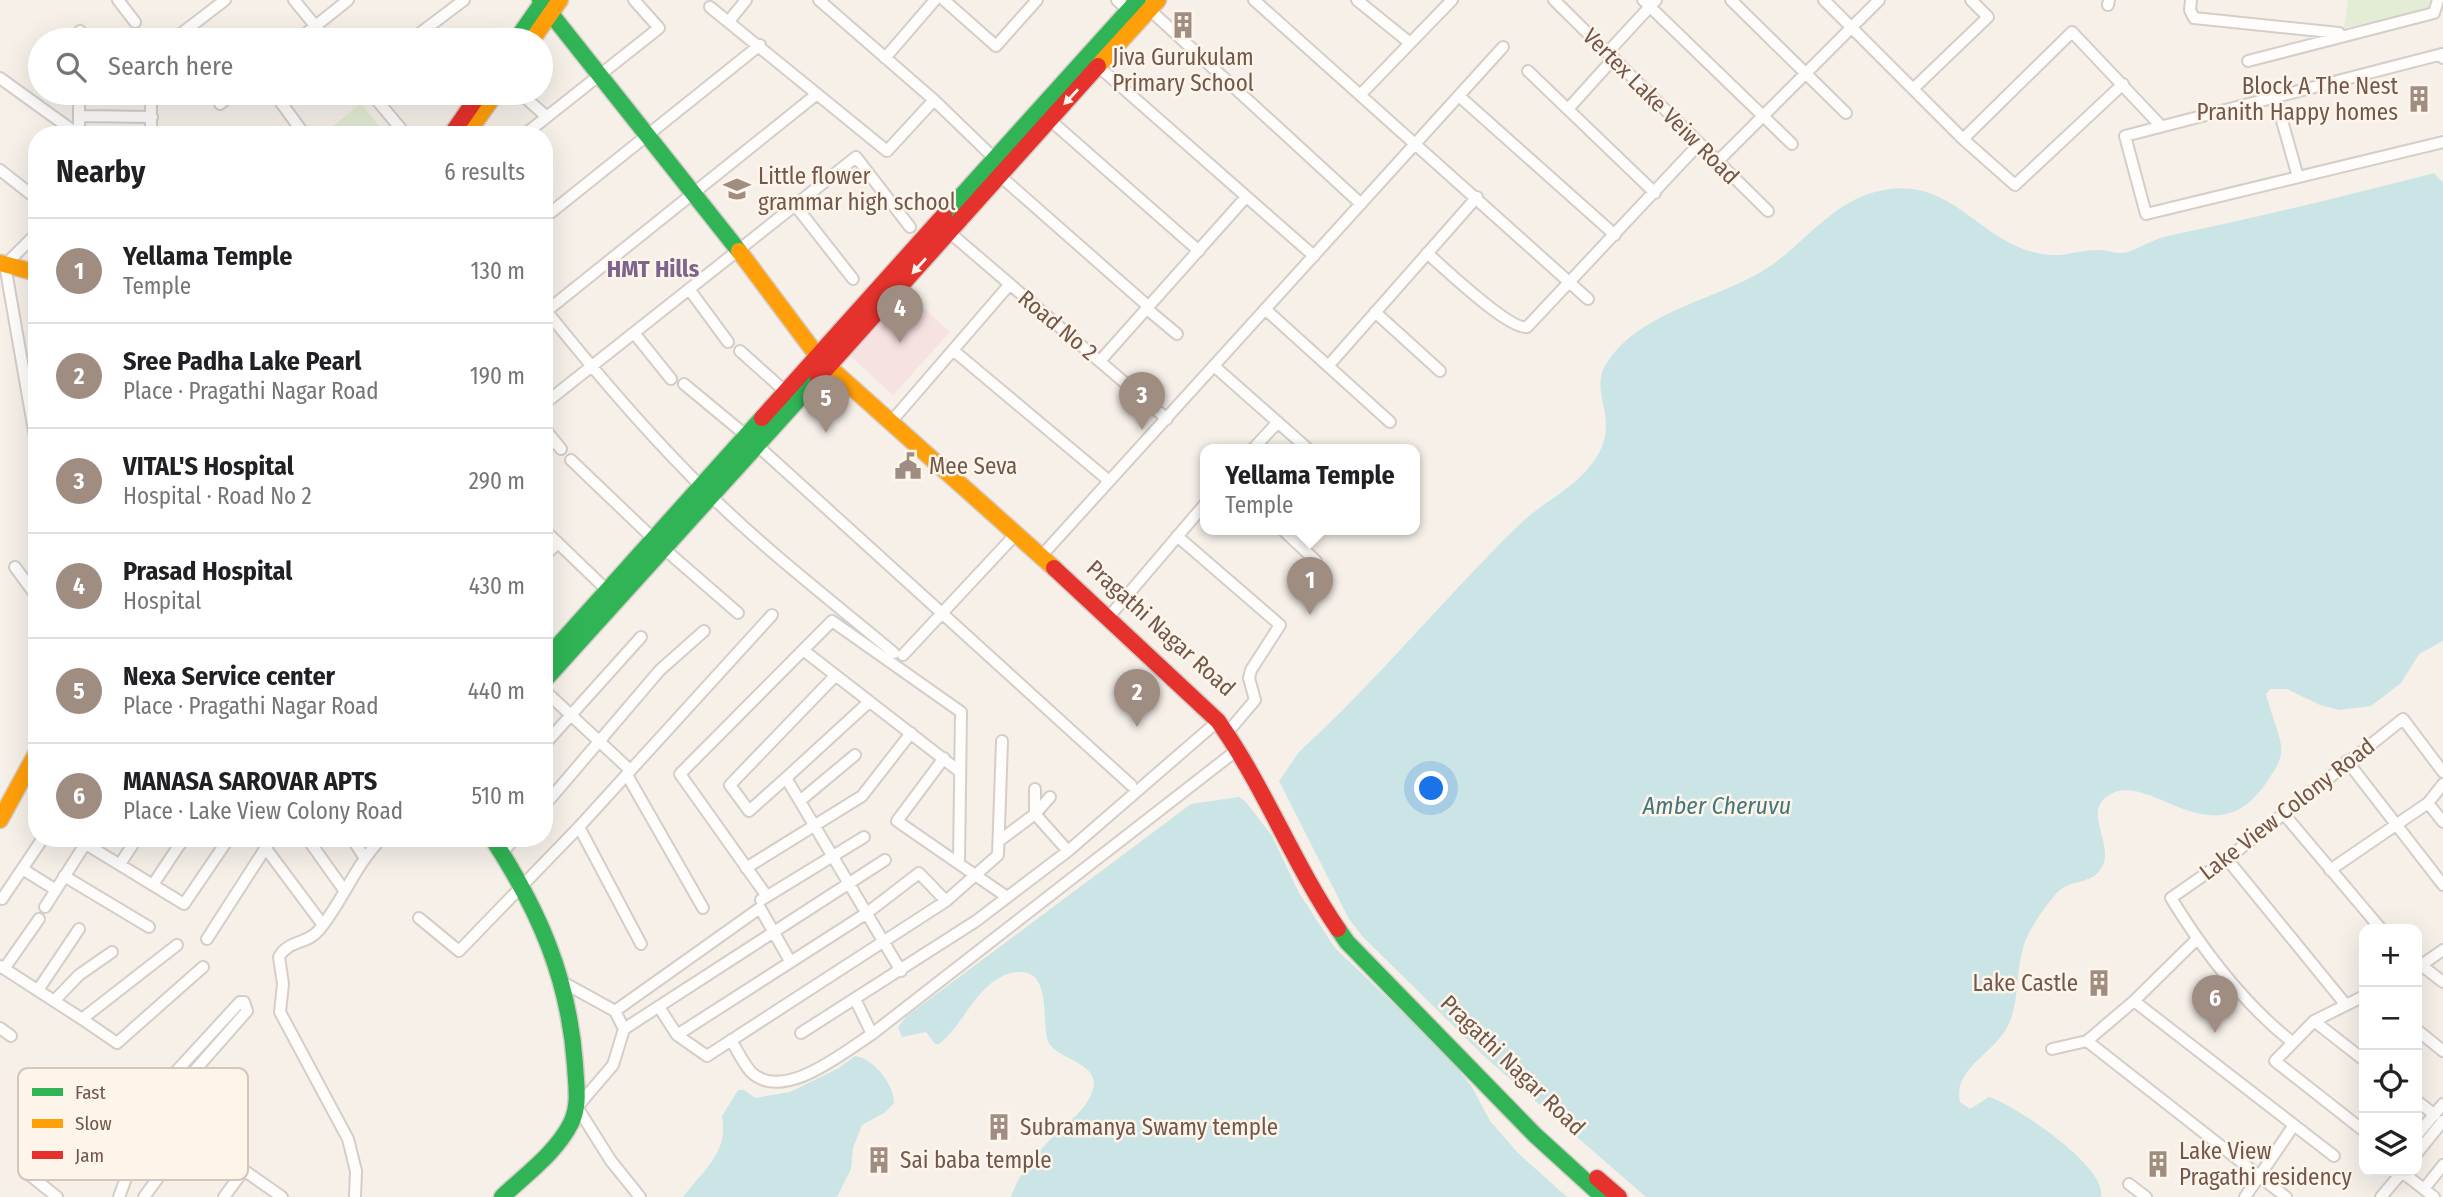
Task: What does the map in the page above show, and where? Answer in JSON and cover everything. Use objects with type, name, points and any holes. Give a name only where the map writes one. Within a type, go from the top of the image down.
[{"type":"main road","name":"Pragathi Nagar Road","points":[[547,3],[600,76],[694,193],[714,217],[730,228],[741,248],[827,359],[1014,536],[1159,658]]},
{"type":"main road","points":[[526,28],[547,3]]},
{"type":"main road","points":[[537,28],[547,3]]},
{"type":"main road","points":[[553,670],[612,595],[658,543],[827,359],[949,232],[1099,67],[1138,4]]},
{"type":"main road","points":[[753,441],[787,393],[827,359],[994,158],[1138,4]]},
{"type":"main road","points":[[457,126],[472,105]]},
{"type":"main road","points":[[472,126],[487,105]]},
{"type":"main road","points":[[2,264],[28,271]]},
{"type":"main road","name":"Pragathi Nagar Road","points":[[827,359],[896,416],[1044,553],[1112,611],[1159,658]]},
{"type":"main road","points":[[553,652],[612,595]]},
{"type":"main road","points":[[1159,658],[1225,724]]},
{"type":"main road","name":"Pragathi Nagar Road","points":[[1225,724],[1309,886],[1347,942],[1528,1127],[1603,1197]]},
{"type":"main road","name":"Pragathi Nagar Road","points":[[1225,724],[1329,902],[1358,943],[1524,1111],[1619,1197]]},
{"type":"main road","points":[[2,816],[28,768]]},
{"type":"main road","points":[[2,816],[28,781]]},
{"type":"main road","points":[[498,847],[523,885],[553,945],[573,1025],[576,1107],[565,1133],[502,1197]]},
{"type":"street","points":[[118,0],[135,22]]},
{"type":"street","points":[[189,28],[225,0]]},
{"type":"street","points":[[294,0],[316,26]]},
{"type":"street","points":[[313,28],[348,0]]},
{"type":"street","points":[[427,28],[464,0]]},
{"type":"street","points":[[536,126],[659,28],[634,0]]},
{"type":"street","points":[[729,21],[746,0]]},
{"type":"street","points":[[885,58],[935,0]]},
{"type":"street","points":[[944,0],[996,47],[1037,0]]},
{"type":"street","points":[[1254,0],[1588,299]]},
{"type":"street","points":[[1357,0],[1410,43]]},
{"type":"street","points":[[1361,94],[1452,0]]},
{"type":"street","name":"Vertex Lake Veiw Road","points":[[1554,0],[1768,211]]},
{"type":"street","points":[[1731,0],[1846,113]]},
{"type":"street","points":[[1824,0],[1964,139],[2015,185],[2123,85]]},
{"type":"street","points":[[1717,162],[1879,0]]},
{"type":"street","points":[[1914,88],[1989,17],[1970,0]]},
{"type":"street","points":[[2191,0],[2190,10],[2194,18],[2345,33]]},
{"type":"street","points":[[2248,61],[2345,33],[2438,14],[2438,0]]},
{"type":"street","points":[[820,1],[934,100],[994,158],[999,175],[1177,334]]},
{"type":"street","points":[[1568,109],[1650,2],[1792,144]]},
{"type":"street","points":[[1138,4],[1361,204]]},
{"type":"street","points":[[710,7],[887,151],[934,100]]},
{"type":"street","points":[[1964,139],[2072,32],[2160,125]]},
{"type":"street","points":[[553,211],[760,45]]},
{"type":"street","points":[[1044,553],[1503,47]]},
{"type":"street","points":[[2443,58],[2442,54],[2125,136],[2146,214],[2443,142]]},
{"type":"street","points":[[1099,67],[1314,256]]},
{"type":"street","points":[[1528,71],[1655,193]]},
{"type":"street","points":[[0,78],[28,98]]},
{"type":"street","points":[[553,304],[817,94]]},
{"type":"street","points":[[1459,96],[1615,235]]},
{"type":"street","points":[[2274,96],[2298,177]]},
{"type":"street","points":[[37,105],[67,126]]},
{"type":"street","points":[[79,105],[79,126]]},
{"type":"street","points":[[152,105],[152,126]]},
{"type":"street","points":[[282,105],[297,126]]},
{"type":"street","points":[[381,105],[399,126]]},
{"type":"street","points":[[534,105],[547,117]]},
{"type":"street","points":[[79,116],[152,117]]},
{"type":"street","points":[[1050,120],[1199,251]]},
{"type":"street","points":[[1427,253],[1484,303],[1521,328],[1528,326],[1699,144]]},
{"type":"street","points":[[553,397],[856,156],[910,227]]},
{"type":"street","points":[[0,170],[28,192]]},
{"type":"street","points":[[1101,361],[1247,197]]},
{"type":"street","points":[[1329,365],[1477,197]]},
{"type":"street","points":[[794,205],[853,279]]},
{"type":"street","name":"Road No 2","points":[[949,232],[1167,419]]},
{"type":"street","points":[[28,241],[2,264],[28,399]]},
{"type":"street","points":[[896,416],[1010,284]]},
{"type":"street","points":[[689,289],[728,342]]},
{"type":"street","points":[[1265,309],[1390,422]]},
{"type":"street","points":[[1375,312],[1440,371]]},
{"type":"street","points":[[553,320],[592,367],[706,492],[784,563],[899,654],[943,612],[1014,536]]},
{"type":"street","points":[[634,333],[671,379]]},
{"type":"street","points":[[740,351],[787,393]]},
{"type":"street","points":[[954,351],[1108,480]]},
{"type":"street","points":[[1214,366],[1302,444]]},
{"type":"street","points":[[684,384],[753,441],[1131,785]]},
{"type":"street","points":[[1258,444],[1278,422]]},
{"type":"street","points":[[553,439],[561,449]]},
{"type":"street","points":[[571,460],[658,543],[738,612]]},
{"type":"street","points":[[1112,611],[1200,510]]},
{"type":"street","points":[[1289,535],[1317,561]]},
{"type":"street","points":[[801,1034],[901,971],[1007,897],[1068,851],[1255,699],[1251,670],[1280,625],[1177,536]]},
{"type":"street","points":[[553,538],[612,595]]},
{"type":"street","points":[[553,548],[558,543]]},
{"type":"street","points":[[15,567],[28,585]]},
{"type":"street","points":[[419,918],[459,951],[579,827],[772,615]]},
{"type":"street","points":[[766,895],[680,774],[832,621],[961,712],[959,862]]},
{"type":"street","points":[[553,796],[660,670],[704,631]]},
{"type":"street","points":[[553,734],[641,637]]},
{"type":"street","points":[[803,650],[959,771]]},
{"type":"street","points":[[835,676],[730,785],[749,811],[869,702]]},
{"type":"street","points":[[553,699],[600,741],[629,772],[703,908]]},
{"type":"street","name":"Lake View Colony Road","points":[[2197,939],[2171,898],[2227,859],[2403,719],[2443,772]]},
{"type":"street","points":[[746,868],[817,827],[862,796],[911,733]]},
{"type":"street","points":[[659,1007],[677,1035],[707,1056],[946,901],[998,855],[1002,741]]},
{"type":"street","points":[[731,1040],[752,1073],[770,1082],[790,1082],[872,1034],[1237,750]]},
{"type":"street","points":[[801,800],[855,755]]},
{"type":"street","points":[[944,758],[897,821],[1007,897]]},
{"type":"street","points":[[2347,761],[2443,885]]},
{"type":"street","points":[[786,778],[901,971]]},
{"type":"street","points":[[2330,870],[2428,803],[2441,786]]},
{"type":"street","points":[[1035,789],[1035,814],[1068,851]]},
{"type":"street","points":[[999,841],[1035,814],[1050,797]]},
{"type":"street","points":[[2428,803],[2443,822]]},
{"type":"street","points":[[2283,813],[2377,924]]},
{"type":"street","points":[[579,827],[641,944]]},
{"type":"street","points":[[790,961],[757,904],[766,895],[864,837]]},
{"type":"street","points":[[2,899],[38,847]]},
{"type":"street","points":[[45,907],[80,847]]},
{"type":"street","points":[[94,847],[184,904],[223,847]]},
{"type":"street","points":[[120,864],[131,847]]},
{"type":"street","points":[[154,883],[178,847]]},
{"type":"street","points":[[207,939],[268,847]]},
{"type":"street","points":[[313,847],[344,890]]},
{"type":"street","points":[[358,847],[364,856]]},
{"type":"street","points":[[355,1197],[352,1150],[279,1012],[282,989],[279,957],[288,946],[311,938],[323,925],[364,856],[373,847]]},
{"type":"street","points":[[502,853],[508,847]]},
{"type":"street","points":[[267,850],[323,925]]},
{"type":"street","points":[[2227,859],[2346,1005]]},
{"type":"street","points":[[640,1197],[611,1161],[576,1107],[613,1065],[624,1029],[885,860]]},
{"type":"street","points":[[24,870],[56,890]]},
{"type":"street","points":[[677,1035],[867,913],[919,873],[946,901]]},
{"type":"street","points":[[64,876],[149,927]]},
{"type":"street","points":[[615,1011],[760,908]]},
{"type":"street","points":[[39,919],[2,967],[117,1043],[203,967]]},
{"type":"street","points":[[38,990],[79,929]]},
{"type":"street","points":[[2052,1049],[2087,1041],[2134,1001],[2197,939],[2273,1028],[2292,1042]]},
{"type":"street","points":[[82,1019],[177,945]]},
{"type":"street","points":[[2422,964],[2443,950]]},
{"type":"street","points":[[54,1001],[79,975],[112,952]]},
{"type":"street","points":[[2422,968],[2443,982]]},
{"type":"street","points":[[566,989],[615,1011],[624,1029]]},
{"type":"street","points":[[2359,998],[2314,1021],[2275,1061],[2359,1127]]},
{"type":"street","points":[[855,999],[872,1034]]},
{"type":"street","points":[[2134,1001],[2334,1156]]},
{"type":"street","points":[[179,1068],[240,1002],[244,1002],[248,1007],[247,1011],[197,1068]]},
{"type":"street","points":[[2314,1021],[2359,1056]]},
{"type":"street","points":[[0,1028],[11,1036]]},
{"type":"street","points":[[2422,1034],[2443,1051]]},
{"type":"street","points":[[2087,1041],[2286,1197]]},
{"type":"street","points":[[2422,1145],[2439,1118],[2443,1104]]},
{"type":"street","points":[[2422,1105],[2439,1118]]},
{"type":"street","points":[[2422,1131],[2439,1118]]},
{"type":"street","points":[[2245,1197],[2294,1125]]},
{"type":"street","points":[[2424,1189],[2443,1165]]},
{"type":"street","points":[[248,1173],[282,1197]]},
{"type":"street","points":[[2381,1197],[2398,1176]]},
{"type":"street","points":[[2408,1176],[2434,1197]]},
{"type":"street","points":[[36,1180],[57,1197]]},
{"type":"street","points":[[119,1197],[125,1180]]},
{"type":"street","points":[[144,1197],[156,1180]]},
{"type":"street","points":[[224,1197],[237,1180]]},
{"type":"street","points":[[2129,1184],[2146,1197]]},
{"type":"shaded area","points":[[906,292],[950,332],[893,395],[849,355]]},
{"type":"green space","points":[[2348,0],[2430,0],[2429,9],[2344,28]]},
{"type":"green space","points":[[359,105],[363,105],[379,126],[333,126]]},
{"type":"water","name":"Amber Cheruvu","points":[[2434,173],[2443,183],[2443,641],[2419,654],[2401,683],[2371,706],[2339,710],[2320,705],[2287,689],[2270,689],[2266,694],[2280,739],[2281,756],[2266,783],[2245,806],[2223,815],[2201,814],[2139,792],[2120,791],[2104,799],[2098,813],[2105,848],[2103,865],[2093,876],[2061,889],[2037,920],[2023,948],[2010,1021],[1996,1042],[1969,1069],[1959,1090],[1960,1102],[1970,1109],[1989,1097],[2038,1124],[2090,1170],[2099,1184],[2101,1197],[1646,1197],[1486,1058],[1363,937],[1349,919],[1279,781],[1299,752],[1356,697],[1491,553],[1527,518],[1586,471],[1598,454],[1604,439],[1606,424],[1600,387],[1601,376],[1606,364],[1622,345],[1641,329],[1685,306],[1756,275],[1776,262],[1834,212],[1875,192],[1902,188],[1926,192],[1946,201],[2004,240],[2025,250],[2050,255],[2094,250],[2121,253],[2168,236]]},
{"type":"water","points":[[1239,797],[1246,802],[1272,836],[1299,893],[1335,948],[1445,1053],[1472,1087],[1490,1121],[1518,1153],[1567,1197],[1011,1197],[1023,1172],[1035,1156],[1085,1105],[1094,1082],[1085,1068],[1060,1053],[1048,1041],[1044,1000],[1038,981],[1022,972],[1008,974],[996,980],[975,1000],[939,1044],[935,1044],[926,1032],[902,1037],[898,1027],[907,1016],[1191,804]]},
{"type":"water","points":[[855,1056],[869,1062],[882,1074],[891,1088],[894,1103],[884,1113],[862,1125],[853,1148],[851,1169],[837,1197],[683,1197],[718,1151],[722,1140],[722,1116],[738,1090],[744,1090],[755,1098],[790,1092],[839,1068]]},
{"type":"traffic: fast","points":[[540,0],[739,251]]},
{"type":"traffic: fast","points":[[524,28],[544,0]]},
{"type":"traffic: fast","points":[[944,215],[1138,0]]},
{"type":"traffic: fast","points":[[553,671],[818,378]]},
{"type":"traffic: fast","points":[[553,651],[762,418]]},
{"type":"traffic: fast","points":[[498,847],[524,892],[549,946],[566,1003],[577,1087],[574,1116],[565,1134],[549,1154],[502,1197]]},
{"type":"traffic: fast","points":[[1338,929],[1347,942],[1535,1135],[1603,1197]]},
{"type":"traffic: slow","points":[[540,28],[560,0]]},
{"type":"traffic: slow","points":[[1098,66],[1158,0]]},
{"type":"traffic: slow","points":[[472,126],[487,105]]},
{"type":"traffic: slow","points":[[739,251],[819,358],[1054,568]]},
{"type":"traffic: slow","points":[[0,263],[28,271]]},
{"type":"traffic: slow","points":[[0,820],[28,769]]},
{"type":"traffic: jam","points":[[818,378],[1098,66]]},
{"type":"traffic: jam","points":[[457,126],[472,105]]},
{"type":"traffic: jam","points":[[762,418],[944,215]]},
{"type":"traffic: jam","points":[[1054,568],[1218,721],[1235,746],[1338,929]]},
{"type":"traffic: jam","points":[[1597,1178],[1619,1197]]},
{"type":"place","name":"Jiva Gurukulam Primary School","points":[[1183,25]]},
{"type":"place","name":"Block A The Nest Pranith Happy homes","points":[[2419,99]]},
{"type":"place","name":"Little flower grammar high school","points":[[737,189]]},
{"type":"place","name":"Prasad Hospital","points":[[900,343]]},
{"type":"place","name":"VITAL'S Hospital","points":[[1142,430]]},
{"type":"place","name":"Nexa Service center","points":[[826,433]]},
{"type":"place","name":"Mee Seva","points":[[908,466]]},
{"type":"place","name":"Yellama Temple","points":[[1310,615]]},
{"type":"place","name":"Sree Padha Lake Pearl","points":[[1137,727]]},
{"type":"place","name":"Lake Castle","points":[[2099,983]]},
{"type":"place","name":"MANASA SAROVAR APTS","points":[[2215,1033]]},
{"type":"place","name":"Subramanya Swamy temple","points":[[999,1127]]},
{"type":"place","name":"Sai baba temple","points":[[879,1160]]},
{"type":"place","name":"Lake View Pragathi residency","points":[[2158,1164]]},
{"type":"district","name":"HMT Hills","points":[[653,269]]}]
